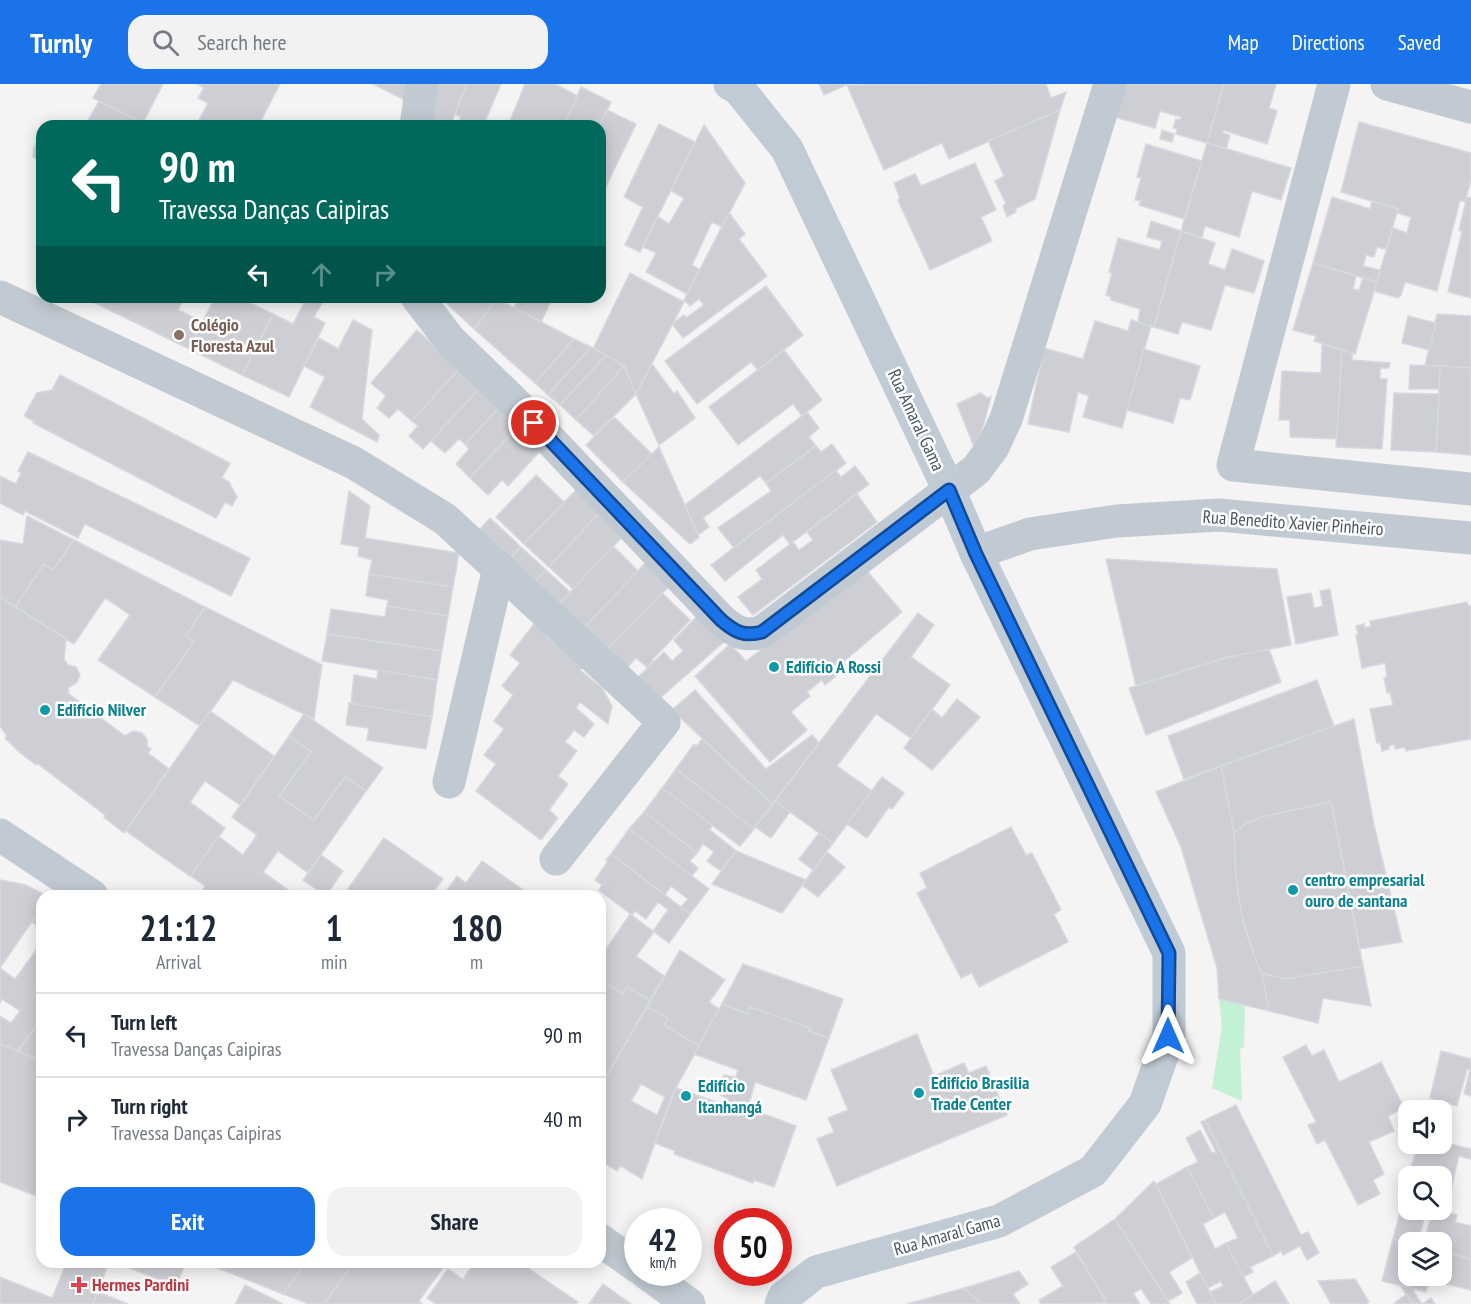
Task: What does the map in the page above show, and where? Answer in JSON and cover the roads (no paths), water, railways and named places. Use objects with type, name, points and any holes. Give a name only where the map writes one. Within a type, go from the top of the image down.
[{"type":"main road","name":"Rua Amaral Gama","points":[[735,85],[787,149],[949,490],[976,554],[1169,953],[1168,1036],[1145,1104],[1093,1171],[999,1221],[816,1272],[784,1297],[781,1304]]},
{"type":"street","points":[[417,120],[422,84]]},
{"type":"street","points":[[422,303],[449,339],[518,406],[721,620],[736,633],[750,636],[762,632],[976,470],[993,447],[1006,419],[1110,84]]},
{"type":"street","points":[[1334,84],[1233,465],[1471,489]]},
{"type":"street","points":[[1387,84],[1471,107]]},
{"type":"street","points":[[0,297],[354,463],[445,519],[664,722],[556,859]]},
{"type":"street","name":"Rua Benedito Xavier Pinheiro","points":[[976,554],[1030,534],[1116,521],[1219,515],[1471,538]]},
{"type":"street","points":[[449,782],[498,568]]},
{"type":"street","points":[[0,835],[83,890]]},
{"type":"street","points":[[606,1244],[624,1257]]},
{"type":"street","points":[[664,1286],[689,1304]]},
{"type":"place","name":"Colégio Floresta Azul","points":[[179,335]]},
{"type":"place","name":"Edifício A Rossi","points":[[774,667]]},
{"type":"place","name":"Edifício Nilver","points":[[45,710]]},
{"type":"place","name":"centro empresarial ouro de santana","points":[[1293,890]]},
{"type":"place","name":"Edifício Brasilia Trade Center","points":[[919,1093]]},
{"type":"place","name":"Edifício Itanhangá","points":[[686,1096]]},
{"type":"place","name":"Hermes Pardini","points":[[79,1285]]}]
